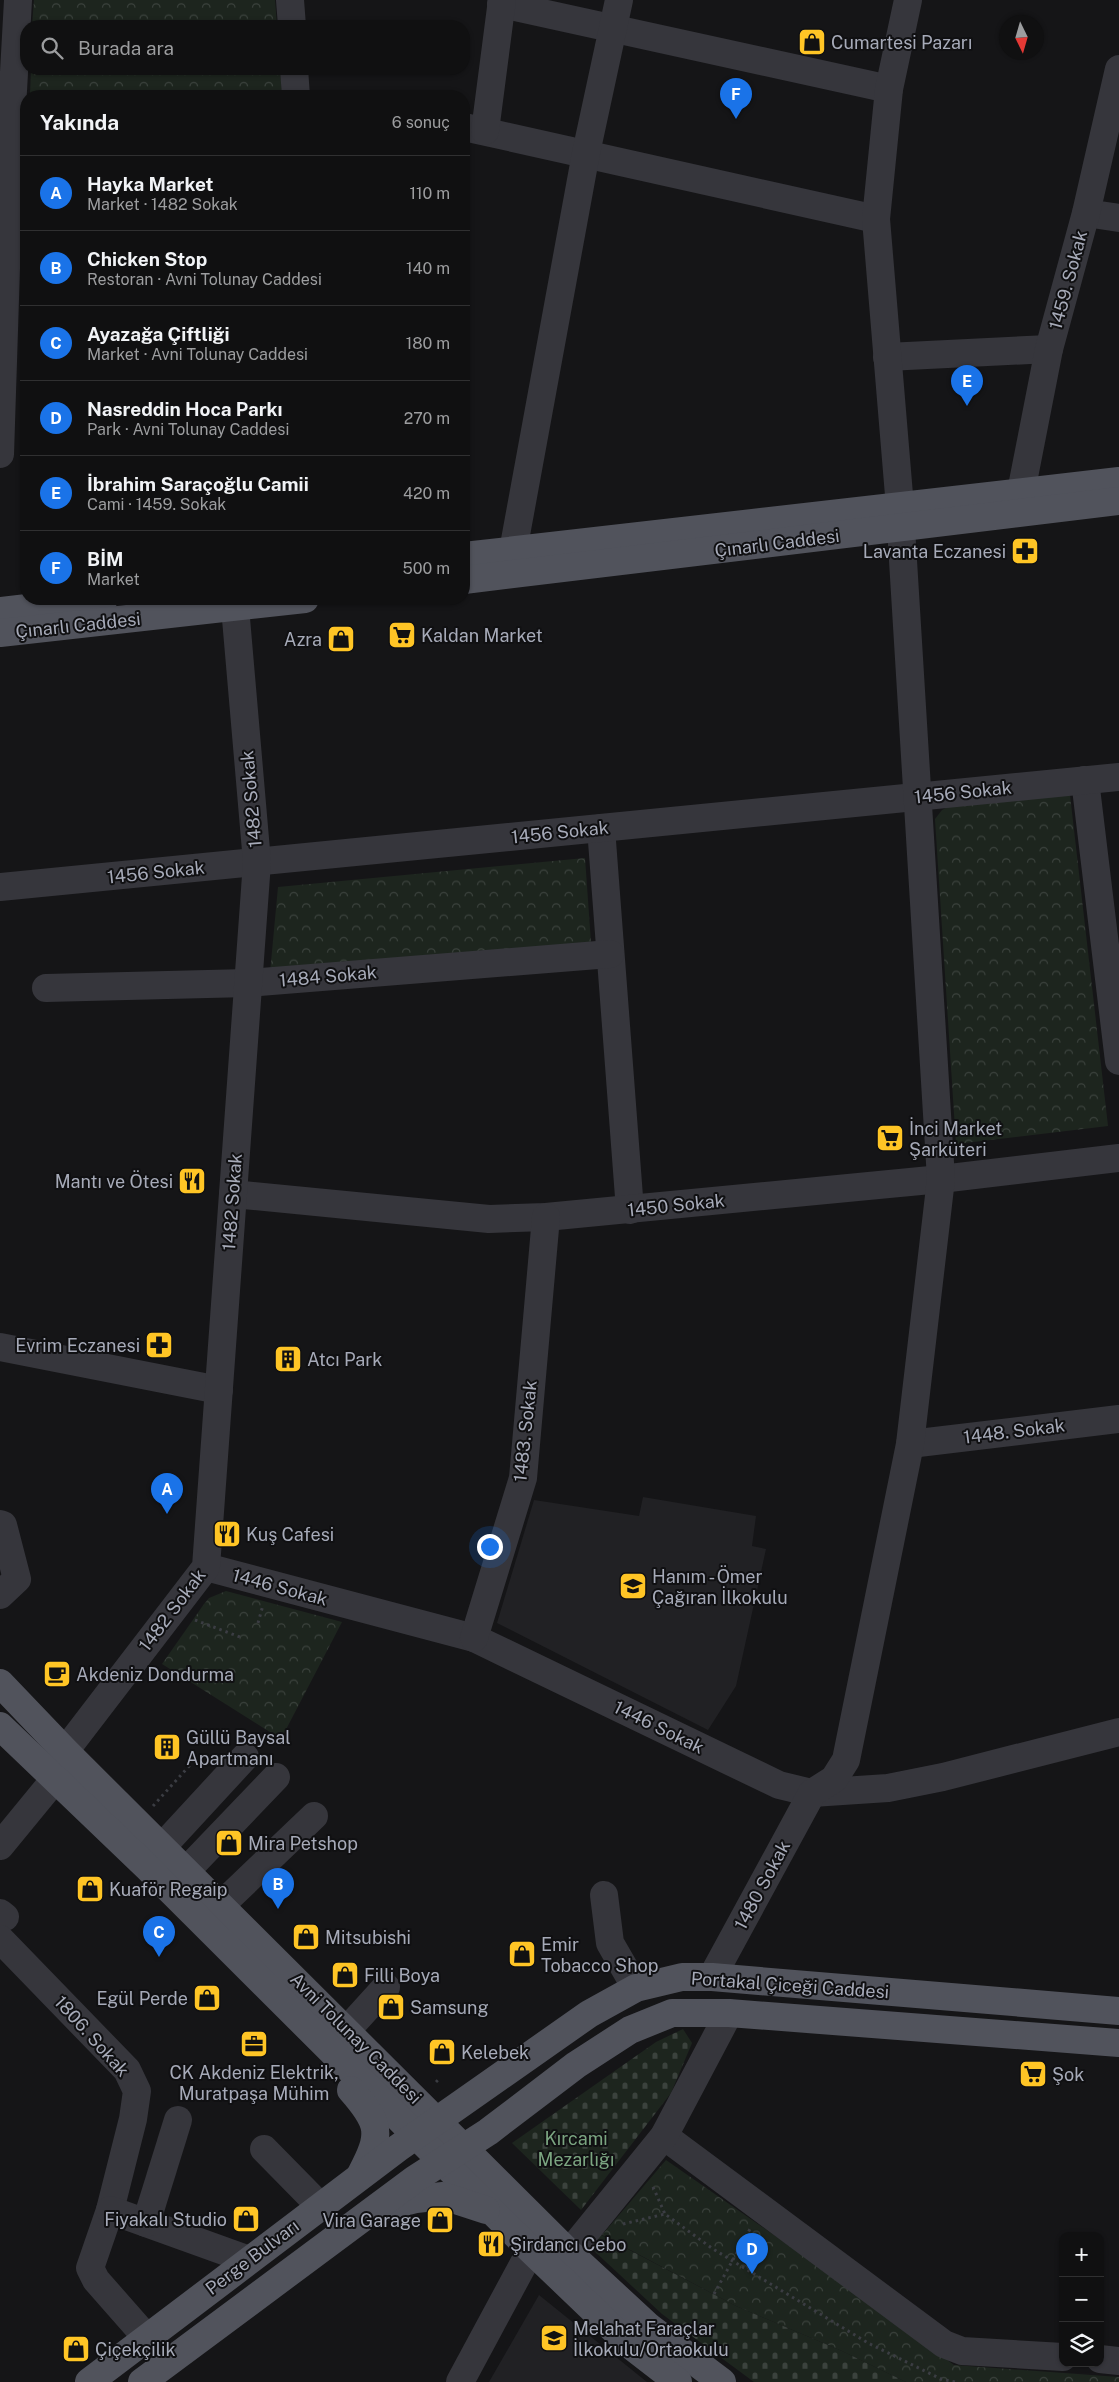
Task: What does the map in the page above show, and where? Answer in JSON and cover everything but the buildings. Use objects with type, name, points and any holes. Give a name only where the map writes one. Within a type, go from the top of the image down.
[{"type":"main road","name":"Çınarlı Caddesi","points":[[470,579],[901,518],[1021,492],[1119,480]]},
{"type":"main road","name":"Çınarlı Caddesi","points":[[470,555],[1119,501]]},
{"type":"main road","name":"Çınarlı Caddesi","points":[[0,611],[52,605]]},
{"type":"main road","name":"Çınarlı Caddesi","points":[[0,633],[252,605]]},
{"type":"main road","name":"Avni Tolunay Caddesi","points":[[0,1683],[347,2030],[427,2127],[453,2154],[569,2253],[649,2327],[722,2382]]},
{"type":"main road","name":"Avni Tolunay Caddesi","points":[[0,1726],[148,1868],[328,2049],[427,2127]]},
{"type":"main road","name":"Portakal Çiceği Caddesi","points":[[427,2127],[590,2014],[636,1988],[682,1977],[712,1977],[1119,2011]]},
{"type":"main road","name":"Portakal Çiceği Caddesi","points":[[453,2154],[488,2132],[576,2065],[630,2030],[672,2013],[729,2013],[1119,2043]]},
{"type":"main road","points":[[328,2049],[331,2067],[371,2114],[376,2131],[376,2144],[361,2175]]},
{"type":"main road","name":"Perge Bulvarı","points":[[89,2382],[427,2127]]},
{"type":"main road","name":"Avni Tolunay Caddesi","points":[[453,2154],[496,2215],[530,2250],[630,2345],[678,2382]]},
{"type":"main road","name":"Perge Bulvarı","points":[[142,2382],[376,2207],[453,2154]]},
{"type":"main road","points":[[376,2207],[392,2207],[416,2199],[443,2196],[477,2206],[496,2215]]},
{"type":"street","points":[[0,454],[18,0]]},
{"type":"street","points":[[290,0],[292,20]]},
{"type":"street","points":[[513,551],[586,153],[619,0]]},
{"type":"street","points":[[812,1793],[834,1779],[846,1760],[910,1444],[942,1179],[916,796],[901,518],[876,219],[889,89],[908,0]]},
{"type":"street","points":[[876,219],[474,129],[501,2],[889,89]]},
{"type":"street","name":"1459. Sokak","points":[[1021,492],[1049,349],[1086,214],[1119,69]]},
{"type":"street","points":[[294,75],[296,90]]},
{"type":"street","points":[[1086,214],[1119,218]]},
{"type":"street","points":[[887,356],[1049,349]]},
{"type":"street","name":"1482 Sokak","points":[[65,1750],[206,1567],[256,862],[235,607]]},
{"type":"street","name":"1456 Sokak","points":[[0,887],[1119,777]]},
{"type":"street","points":[[1085,780],[1119,1061]]},
{"type":"street","points":[[601,828],[630,1210]]},
{"type":"street","name":"1484 Sokak","points":[[46,988],[248,983],[610,954]]},
{"type":"street","name":"1450 Sokak","points":[[233,1194],[489,1219],[546,1217],[942,1179],[1119,1158]]},
{"type":"street","name":"1483. Sokak","points":[[474,1638],[523,1478],[546,1217]]},
{"type":"street","points":[[0,1347],[219,1390]]},
{"type":"street","name":"1448. Sokak","points":[[910,1444],[1119,1419]]},
{"type":"street","points":[[0,1524],[3,1525],[17,1579],[0,1595]]},
{"type":"street","name":"1446 Sokak","points":[[206,1567],[474,1638],[779,1785],[812,1793],[888,1788],[943,1777],[1119,1732]]},
{"type":"street","points":[[162,1846],[245,1757]]},
{"type":"street","points":[[186,1871],[276,1778]]},
{"type":"street","points":[[0,1846],[55,1779]]},
{"type":"street","name":"1480 Sokak","points":[[712,1977],[812,1793]]},
{"type":"street","points":[[221,1905],[314,1816]]},
{"type":"street","points":[[604,1894],[610,1943],[636,1988]]},
{"type":"street","name":"1806. Sokak","points":[[2,1923],[127,2070],[137,2091],[133,2119],[110,2210],[90,2268],[96,2280],[146,2338]]},
{"type":"street","points":[[347,2030],[386,1987]]},
{"type":"street","points":[[569,2253],[664,2136],[729,2013]]},
{"type":"street","points":[[146,2222],[178,2120]]},
{"type":"street","points":[[664,2136],[944,2344],[962,2351],[1059,2357]]},
{"type":"street","points":[[264,2149],[320,2206]]},
{"type":"street","points":[[110,2210],[249,2260]]},
{"type":"street","points":[[460,2382],[530,2250]]},
{"type":"street","points":[[1104,2359],[1119,2360]]},
{"type":"path","points":[[258,1623],[265,1598]]},
{"type":"path","points":[[190,1618],[240,1638]]},
{"type":"path","points":[[151,1809],[191,1764]]},
{"type":"path","points":[[653,2186],[664,2214],[713,2248],[868,2343],[941,2379],[955,2382]]},
{"type":"path","points":[[614,2227],[664,2214]]},
{"type":"shaded area","name":"Hanım - Ömer Çağıran İlkokulu","points":[[643,1497],[756,1516],[752,1546],[766,1549],[736,1686],[708,1730],[497,1623],[534,1500],[639,1516]]},
{"type":"shaded area","name":"Melahat Faraçlar İlkokulu/Ortaokulu","points":[[539,2295],[647,2382],[489,2382]]},
{"type":"green space","points":[[34,0],[275,0],[277,20],[32,20]]},
{"type":"green space","points":[[31,75],[280,75],[282,90],[30,90]]},
{"type":"green space","points":[[1070,795],[1108,1126],[956,1144],[935,819],[942,810],[950,806]]},
{"type":"green space","points":[[585,858],[591,943],[270,973],[278,887]]},
{"type":"green space","points":[[226,1591],[342,1622],[281,1739],[162,1664],[209,1598]]},
{"type":"green space","name":"Kırcami Mezarlığı","points":[[683,2029],[692,2043],[671,2093],[581,2210],[512,2143],[656,2042]]},
{"type":"green space","points":[[666,2160],[801,2254],[954,2365],[1119,2377],[1119,2382],[906,2382],[842,2351],[736,2306],[602,2235]]},
{"type":"green space","points":[[601,2235],[736,2306],[842,2351],[906,2382],[754,2382],[662,2314],[591,2248]]},
{"type":"place","name":"Cumartesi Pazarı","points":[[812,42]]},
{"type":"place","name":"BİM","points":[[736,119]]},
{"type":"place","name":"İbrahim Saraçoğlu Camii","points":[[967,406]]},
{"type":"place","name":"Lavanta Eczanesi","points":[[1025,551]]},
{"type":"place","name":"Kaldan Market","points":[[402,635]]},
{"type":"place","name":"Azra","points":[[341,639]]},
{"type":"place","name":"İnci Market Şarküteri","points":[[890,1138]]},
{"type":"place","name":"Mantı ve Ötesi","points":[[192,1181]]},
{"type":"place","name":"Evrim Eczanesi","points":[[159,1345]]},
{"type":"place","name":"Atcı Park","points":[[288,1359]]},
{"type":"place","name":"Hayka Market","points":[[167,1514]]},
{"type":"place","name":"Kuş Cafesi","points":[[227,1534]]},
{"type":"place","name":"Hanım - Ömer Çağıran İlkokulu","points":[[633,1586]]},
{"type":"place","name":"Akdeniz Dondurma","points":[[57,1674]]},
{"type":"place","name":"Güllü Baysal Apartmanı","points":[[167,1747]]},
{"type":"place","name":"Mira Petshop","points":[[229,1843]]},
{"type":"place","name":"Kuaför Regaip","points":[[90,1889]]},
{"type":"place","name":"Chicken Stop","points":[[278,1909]]},
{"type":"place","name":"Mitsubishi","points":[[306,1937]]},
{"type":"place","name":"Emir Tobacco Shop","points":[[522,1954]]},
{"type":"place","name":"Ayazağa Çiftliği","points":[[159,1957]]},
{"type":"place","name":"Filli Boya","points":[[345,1975]]},
{"type":"place","name":"Egül Perde","points":[[207,1998]]},
{"type":"place","name":"Samsung","points":[[391,2007]]},
{"type":"place","name":"CK Akdeniz Elektrik, Muratpaşa Mühim","points":[[254,2044]]},
{"type":"place","name":"Kelebek","points":[[442,2052]]},
{"type":"place","name":"Şok","points":[[1033,2074]]},
{"type":"place","name":"Fiyakalı Studio","points":[[246,2219]]},
{"type":"place","name":"Vira Garage","points":[[440,2220]]},
{"type":"place","name":"Şirdancı Cebo","points":[[491,2244]]},
{"type":"place","name":"Nasreddin Hoca Parkı","points":[[752,2274]]},
{"type":"place","name":"Melahat Faraçlar İlkokulu/Ortaokulu","points":[[554,2338]]},
{"type":"place","name":"Çiçekçilik","points":[[76,2349]]}]
